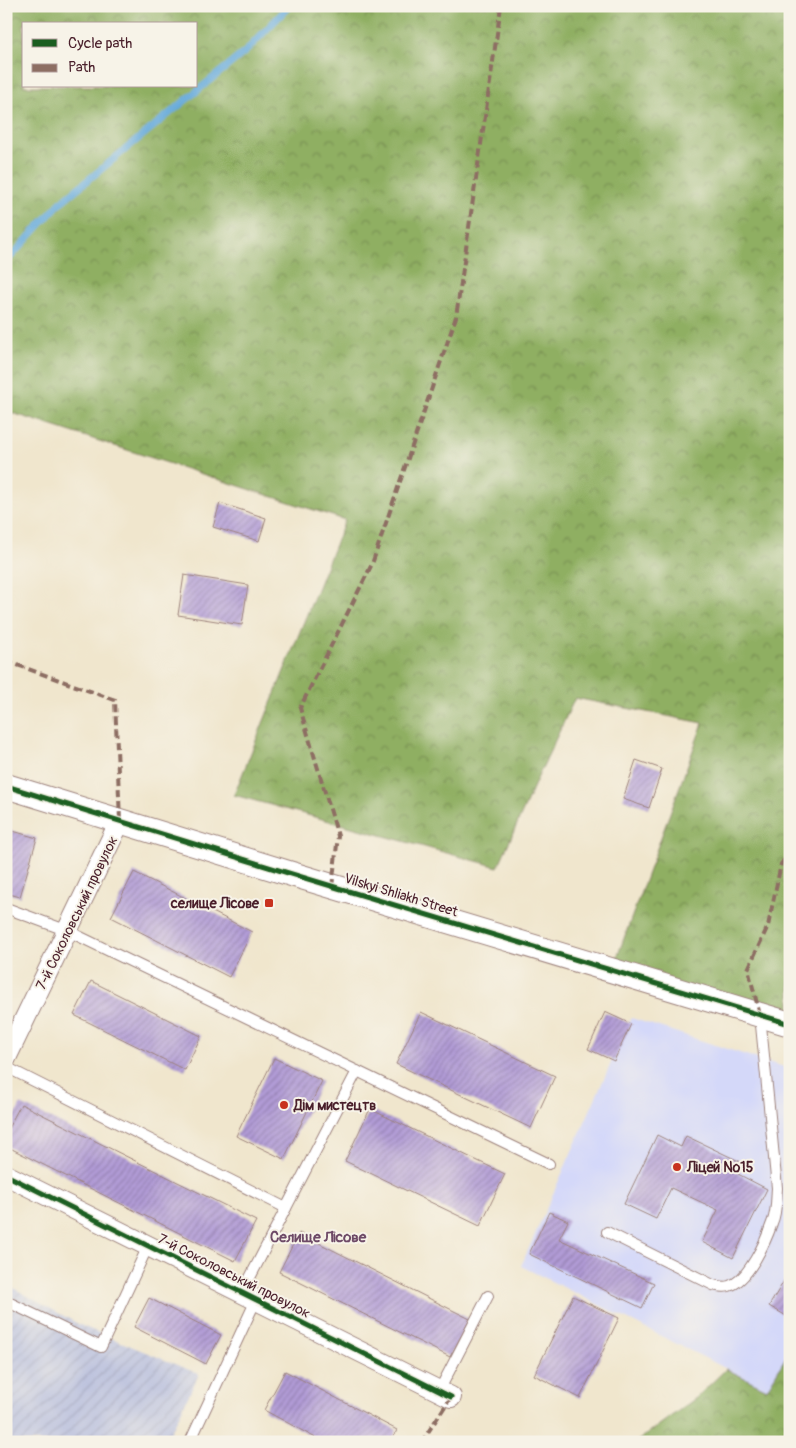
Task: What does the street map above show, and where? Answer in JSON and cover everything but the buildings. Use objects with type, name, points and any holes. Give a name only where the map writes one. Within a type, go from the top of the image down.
[{"type":"street","name":"Vilskyi Shliakh Street","points":[[6,786],[790,1024]]},
{"type":"street","name":"7-й Соколовський провулок","points":[[6,1058],[120,821]]},
{"type":"street","name":"7-й Соколовський провулок","points":[[6,1175],[445,1394]]},
{"type":"lane","points":[[6,908],[68,932],[549,1164]]},
{"type":"lane","points":[[607,1232],[713,1285],[727,1287],[738,1283],[750,1271],[773,1222],[777,1188],[760,1015]]},
{"type":"lane","points":[[6,1067],[286,1208]]},
{"type":"lane","points":[[190,1442],[286,1208],[357,1071]]},
{"type":"lane","points":[[6,1301],[100,1347],[148,1246]]},
{"type":"lane","points":[[445,1394],[488,1296]]},
{"type":"shaded area","name":"Ліцей №15","points":[[631,1018],[790,1069],[790,1350],[767,1389],[521,1266]]},
{"type":"shaded area","points":[[6,1284],[82,1326],[199,1374],[166,1442],[6,1442]]},
{"type":"green space","points":[[6,6],[790,6],[790,1024],[612,971],[703,723],[575,698],[498,867],[234,795],[345,520],[6,411]]},
{"type":"green space","points":[[790,1350],[790,1442],[636,1442],[696,1398],[726,1369],[767,1389]]},
{"type":"waterway","points":[[6,262],[61,202],[246,51],[289,6]]},
{"type":"marked path","points":[[332,887],[338,836],[300,708],[372,564],[456,317],[501,6]]},
{"type":"marked path","points":[[6,661],[115,700],[120,821]]},
{"type":"marked path","points":[[760,1015],[748,969],[768,926],[781,864],[790,853]]},
{"type":"marked path","points":[[426,1442],[423,1440],[451,1397]]},
{"type":"cycle path","points":[[6,786],[790,1024]]},
{"type":"cycle path","points":[[6,1175],[451,1397]]},
{"type":"place","name":"селище Лісове","points":[[269,903]]},
{"type":"place","name":"Дім мистецтв","points":[[284,1105]]},
{"type":"place","name":"Ліцей №15","points":[[677,1167]]},
{"type":"district","name":"Селище Лісове","points":[[318,1237]]}]
